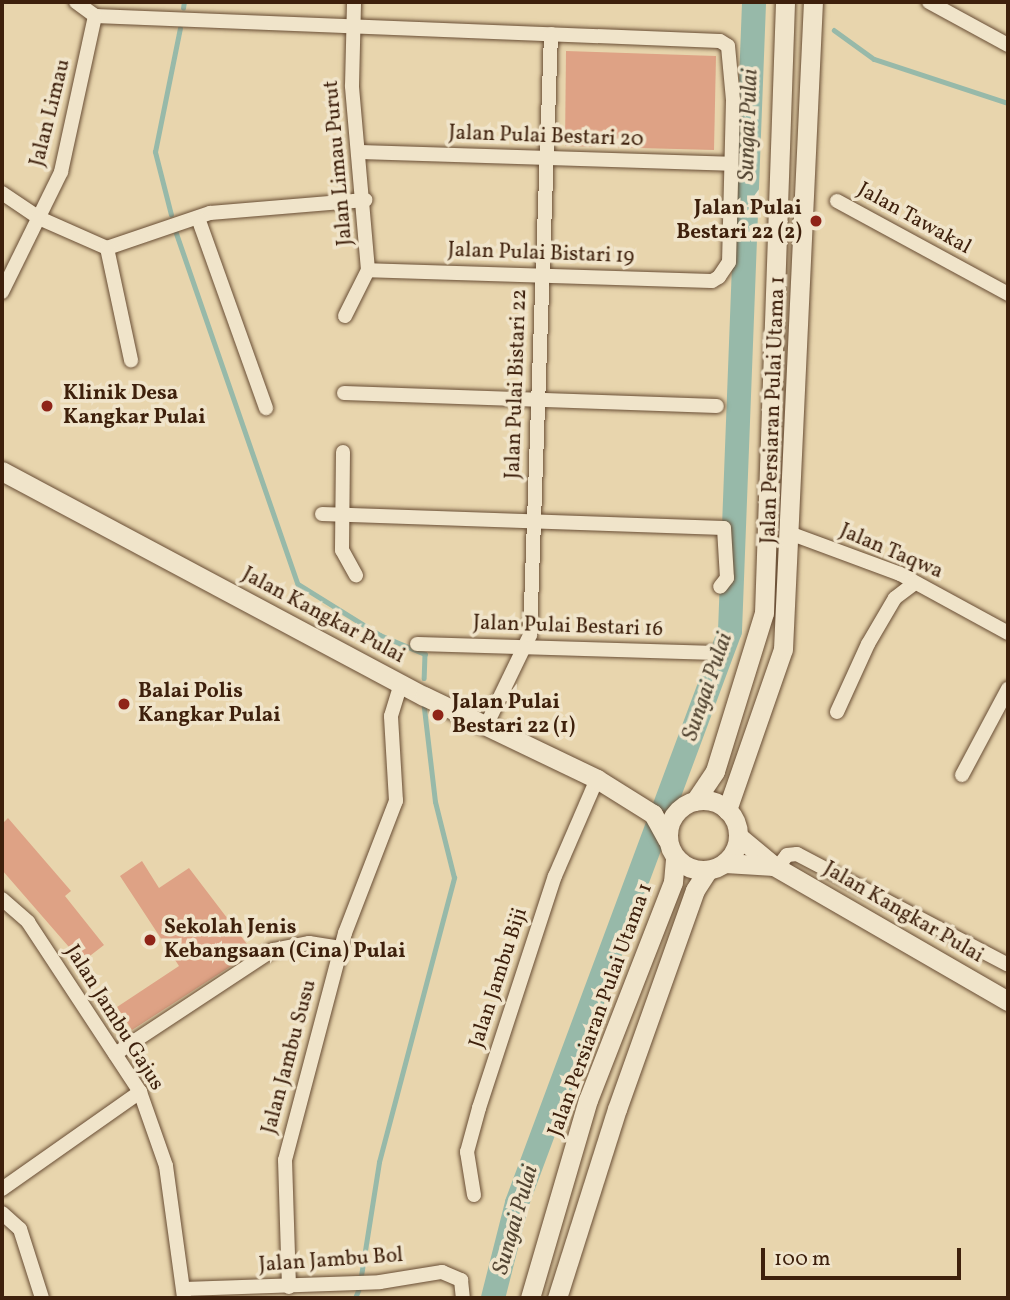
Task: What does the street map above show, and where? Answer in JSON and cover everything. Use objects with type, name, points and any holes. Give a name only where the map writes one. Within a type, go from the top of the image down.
[{"type":"main road","name":"Jalan Persiaran Pulai Utama 1","points":[[670,812],[715,772],[764,613],[785,2]]},
{"type":"main road","name":"Jalan Persiaran Pulai Utama 1","points":[[727,810],[783,649],[792,534],[813,2]]},
{"type":"main road","name":"Jalan Kangkar Pulai","points":[[2,471],[401,683],[597,779],[626,796],[670,812]]},
{"type":"main road","points":[[557,1298],[617,1109],[716,866],[738,836],[727,810],[670,812],[675,857],[690,868],[716,866]]},
{"type":"main road","name":"Jalan Kangkar Pulai","points":[[738,836],[776,867],[1008,1001]]},
{"type":"main road","name":"Jalan Persiaran Pulai Utama 1","points":[[530,1298],[588,1100],[673,882],[675,857]]},
{"type":"main road","name":"Jalan Kangkar Pulai","points":[[716,866],[776,867]]},
{"type":"street","points":[[76,2],[96,16],[720,41],[733,53],[731,164]]},
{"type":"street","name":"Jalan Limau Purut","points":[[345,316],[368,270],[365,201],[352,86],[354,2]]},
{"type":"street","points":[[929,2],[1008,45]]},
{"type":"street","name":"Jalan Limau","points":[[2,292],[61,172],[96,16]]},
{"type":"street","name":"Jalan Pulai Bistari 22","points":[[486,726],[530,635],[551,34]]},
{"type":"street","name":"Jalan Pulai Bestari 20","points":[[359,152],[731,164]]},
{"type":"street","name":"Jalan Pulai Bistari 19","points":[[368,270],[712,281],[729,262],[731,164]]},
{"type":"street","points":[[2,192],[38,218],[107,248],[198,218],[365,201]]},
{"type":"street","name":"Jalan Tawakal","points":[[837,201],[1008,294]]},
{"type":"street","points":[[198,218],[266,408]]},
{"type":"street","points":[[107,248],[131,360]]},
{"type":"street","points":[[344,393],[717,406]]},
{"type":"street","points":[[343,452],[341,516],[345,562],[356,575]]},
{"type":"street","points":[[322,514],[724,528],[727,578],[720,587]]},
{"type":"street","name":"Jalan Taqwa","points":[[792,534],[915,583],[1008,633]]},
{"type":"street","points":[[837,712],[867,644],[895,598],[915,583]]},
{"type":"street","name":"Jalan Pulai Bestari 16","points":[[417,644],[718,653]]},
{"type":"street","name":"Jalan Jambu Susu","points":[[289,1287],[285,1160],[341,948],[396,801],[391,716],[401,683]]},
{"type":"street","points":[[962,775],[1008,688]]},
{"type":"street","name":"Jalan Jambu Biji","points":[[474,1195],[467,1152],[479,1108],[555,876],[597,779]]},
{"type":"street","points":[[776,867],[787,855],[797,854],[1008,965]]},
{"type":"street","name":"Jalan Jambu Gajus","points":[[2,900],[28,922],[140,1092],[166,1166],[184,1294]]},
{"type":"street","points":[[882,927],[892,906]]},
{"type":"street","points":[[115,1054],[274,950],[309,943],[341,948]]},
{"type":"street","points":[[2,1189],[140,1092]]},
{"type":"street","points":[[2,1213],[20,1229],[42,1298]]},
{"type":"street","name":"Jalan Jambu Bol","points":[[184,1294],[343,1284],[442,1272],[461,1280],[463,1298]]},
{"type":"street","points":[[336,1298],[343,1284]]},
{"type":"building","points":[[566,51],[716,56],[714,150],[565,146]]},
{"type":"building","points":[[8,818],[71,891],[65,896],[104,945],[82,962],[2,870],[2,824]]},
{"type":"building","points":[[142,861],[159,888],[189,868],[253,952],[132,1030],[117,1007],[179,966],[120,876]]},
{"type":"waterway","points":[[183,8],[184,2]]},
{"type":"waterway","name":"Sungai Pulai","points":[[493,1298],[517,1203],[730,631],[754,2]]},
{"type":"waterway","points":[[171,215],[155,152],[180,28]]},
{"type":"waterway","points":[[834,30],[874,59],[1008,103]]},
{"type":"waterway","points":[[176,232],[298,584],[380,635],[425,654],[424,678]]},
{"type":"waterway","points":[[361,1276],[379,1162],[454,878],[435,802],[423,700]]},
{"type":"waterway","points":[[355,1298],[358,1291]]},
{"type":"place","name":"Jalan Pulai Bestari 22 (2)","points":[[816,221]]},
{"type":"place","name":"Klinik Desa Kangkar Pulai","points":[[47,406]]},
{"type":"place","name":"Balai Polis Kangkar Pulai","points":[[124,704]]},
{"type":"place","name":"Jalan Pulai Bestari 22 (1)","points":[[438,715]]},
{"type":"place","name":"Sekolah Jenis Kebangsaan (Cina) Pulai","points":[[150,940]]}]
